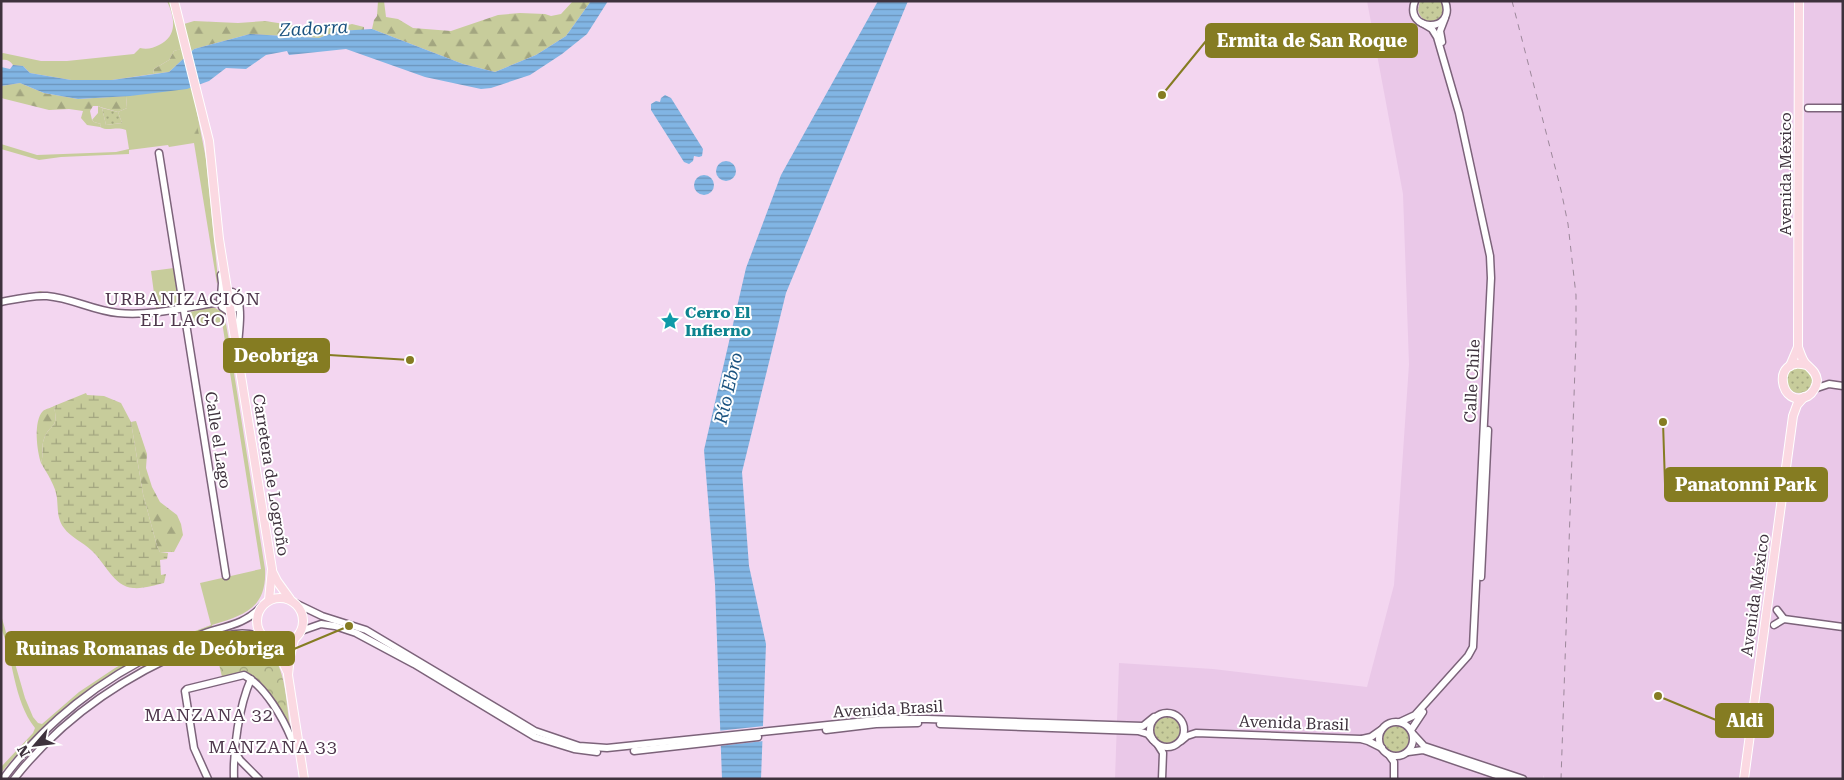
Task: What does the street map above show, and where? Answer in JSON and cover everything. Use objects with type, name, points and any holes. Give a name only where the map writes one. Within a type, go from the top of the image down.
[{"type":"main road","points":[[174,1],[180,22]]},
{"type":"main road","points":[[179,1],[180,22]]},
{"type":"main road","name":"Avenida México","points":[[1790,366],[1798,347],[1799,1]]},
{"type":"main road","name":"Carretera de Logroño","points":[[180,22],[201,107],[212,162],[219,239],[227,294],[272,569],[277,581],[293,602]]},
{"type":"main road","name":"Avenida México","points":[[1798,347],[1806,365]]},
{"type":"main road","points":[[1801,363],[1806,365],[1814,370],[1816,375],[1817,380],[1814,389],[1804,397],[1796,397],[1789,394],[1784,388],[1782,380],[1785,371],[1790,366],[1801,363]]},
{"type":"main road","name":"Avenida México","points":[[1789,394],[1793,416]]},
{"type":"main road","name":"Avenida México","points":[[1744,779],[1793,416],[1797,405],[1804,397]]},
{"type":"main road","name":"Carretera de Logroño","points":[[269,600],[272,569]]},
{"type":"main road","points":[[288,675],[294,640],[301,631],[303,616],[300,609],[293,602],[284,598],[269,600],[258,613],[258,628],[261,635],[280,656],[288,675],[304,779]]},
{"type":"main road","points":[[267,641],[281,644],[294,640]]},
{"type":"street","points":[[1415,1],[1415,16],[1422,24],[1426,26],[1437,25],[1445,18]]},
{"type":"street","name":"Calle Chile","points":[[1412,732],[1418,718],[1476,652],[1478,641],[1495,261],[1464,119],[1440,36],[1440,28],[1448,8],[1446,1]]},
{"type":"street","name":"Calle Chile","points":[[1400,722],[1417,714],[1468,656],[1473,647],[1491,271],[1490,256],[1458,113],[1437,37],[1432,29],[1422,24]]},
{"type":"street","points":[[1808,108],[1843,108]]},
{"type":"street","name":"Calle el Lago","points":[[159,153],[226,576]]},
{"type":"street","points":[[1,302],[47,296],[106,312],[130,314],[214,303],[227,294],[238,301],[236,308],[231,311],[214,303]]},
{"type":"street","name":"Carretera de Logroño","points":[[222,307],[220,302],[227,294]]},
{"type":"street","name":"Carretera de Logroño","points":[[238,301],[240,311],[238,356]]},
{"type":"street","points":[[1816,375],[1829,384]]},
{"type":"street","points":[[1814,389],[1829,384],[1843,386]]},
{"type":"street","points":[[293,602],[322,616],[366,630],[415,662]]},
{"type":"street","points":[[2,779],[25,751],[53,723],[108,681],[164,650],[208,632],[240,622],[256,613],[262,606]]},
{"type":"street","points":[[1777,610],[1784,619]]},
{"type":"street","points":[[1774,625],[1784,619],[1843,627]]},
{"type":"street","points":[[301,631],[321,624],[339,627],[356,633],[415,662]]},
{"type":"street","points":[[14,779],[39,749],[69,722],[113,688],[168,658],[233,634],[248,633],[267,641]]},
{"type":"street","name":"Avenida Brasil","points":[[415,662],[534,731],[579,746],[607,748],[671,745],[886,719],[927,719],[1108,728]]},
{"type":"street","points":[[208,779],[194,748],[185,690],[244,675],[251,679],[274,707],[292,740],[299,742]]},
{"type":"street","points":[[234,779],[237,761],[235,750],[246,692],[251,679]]},
{"type":"street","points":[[1108,728],[1143,726],[1159,714],[1171,713],[1176,715],[1183,724],[1196,733]]},
{"type":"street","points":[[1154,718],[1150,726],[1150,736],[1155,742],[1167,748],[1196,733]]},
{"type":"street","points":[[1394,779],[1394,762],[1382,748],[1379,739],[1381,730],[1389,723],[1400,722],[1424,746],[1523,779]]},
{"type":"street","points":[[1181,741],[1184,735],[1183,724]]},
{"type":"street","points":[[1108,728],[1148,734],[1162,750],[1162,779]]},
{"type":"street","name":"Avenida Brasil","points":[[1196,733],[1361,739],[1371,737],[1381,730]]},
{"type":"street","points":[[1398,779],[1399,761],[1413,744],[1412,732]]},
{"type":"street","name":"Avenida Brasil","points":[[1361,739],[1382,748]]},
{"type":"street","points":[[1166,779],[1168,753],[1173,746]]},
{"type":"street","points":[[1388,754],[1393,756],[1423,750],[1508,779]]},
{"type":"street","points":[[237,761],[259,779]]},
{"type":"shaded area","points":[[1367,1],[1843,1],[1843,779],[1545,779],[1543,775],[1543,779],[1115,779],[1119,663],[1213,669],[1367,687],[1394,585],[1409,364],[1403,194]]},
{"type":"green space","points":[[167,1],[171,1],[182,49],[174,51],[169,60],[154,69],[153,74],[112,80],[71,80],[30,73],[23,66],[13,65],[8,60],[1,60],[1,54],[3,53],[41,61],[67,61],[134,54],[140,48],[148,49],[154,47],[165,41],[172,32],[173,20]]},
{"type":"green space","points":[[378,1],[384,1],[386,17],[398,19],[413,28],[451,31],[498,15],[520,13],[551,16],[561,14],[573,1],[591,1],[566,36],[536,55],[495,72],[463,64],[372,29],[377,16]]},
{"type":"green space","points":[[1420,1],[1441,1],[1442,14],[1435,21],[1425,20],[1418,10]]},
{"type":"green space","points":[[194,21],[238,23],[265,21],[304,27],[337,22],[344,26],[352,24],[364,27],[364,30],[338,31],[319,38],[250,34],[194,49],[169,72],[153,74],[154,69],[169,60],[174,51],[190,46],[184,24]]},
{"type":"green space","points":[[20,83],[44,93],[78,99],[126,96],[127,108],[118,112],[93,106],[90,111],[92,120],[101,124],[100,127],[87,125],[81,118],[83,111],[69,109],[49,110],[1,98],[1,86]]},
{"type":"green space","points":[[192,87],[206,159],[217,284],[194,143],[129,150],[129,154],[61,157],[39,160],[1,149],[1,144],[37,155],[116,152],[129,149],[126,130],[103,128],[100,127],[101,124],[92,120],[98,113],[98,106],[102,108],[106,125],[122,123],[118,112],[127,108],[126,96]]},
{"type":"green space","points":[[102,108],[118,112],[122,123],[106,125]]},
{"type":"green space","points":[[195,115],[200,140],[197,141],[192,138],[190,129],[191,116]]},
{"type":"green space","points":[[174,268],[178,303],[156,308],[151,271]]},
{"type":"green space","points":[[40,291],[107,309],[148,310],[156,308],[156,311],[109,311],[55,296],[39,295],[1,301],[10,297]]},
{"type":"green space","points":[[215,308],[224,313],[265,569],[265,582],[262,593],[252,608],[244,613],[149,653],[87,690],[33,737],[1,773],[1,767],[33,733],[35,728],[22,705],[18,692],[1,628],[1,615],[25,698],[33,717],[38,723],[42,724],[79,692],[115,668],[158,645],[211,625],[200,583],[261,569],[222,322],[190,326],[189,312]]},
{"type":"green space","points":[[1799,367],[1808,371],[1812,380],[1808,389],[1799,393],[1790,389],[1786,380],[1790,371]]},
{"type":"green space","points":[[86,393],[87,395],[104,396],[121,403],[131,422],[143,494],[157,546],[160,552],[168,553],[167,559],[160,560],[161,575],[166,574],[164,583],[149,587],[126,587],[110,573],[91,550],[67,531],[60,521],[55,489],[41,463],[43,442],[46,434],[55,423],[54,406]]},
{"type":"green space","points":[[54,406],[55,423],[44,439],[41,463],[37,444],[38,422],[43,411]]},
{"type":"green space","points":[[136,421],[147,454],[146,468],[152,487],[160,502],[177,515],[181,524],[183,535],[174,552],[160,552],[157,546],[143,494],[131,422]]},
{"type":"green space","points":[[240,640],[255,643],[267,649],[275,658],[284,684],[290,726],[287,726],[249,674],[241,673],[222,677],[215,647]]},
{"type":"green space","points":[[1167,717],[1176,721],[1180,730],[1176,739],[1167,743],[1158,739],[1154,730],[1158,721]]},
{"type":"green space","points":[[1396,726],[1405,730],[1409,739],[1405,748],[1396,752],[1387,748],[1383,739],[1387,730]]},
{"type":"water","points":[[591,1],[608,1],[587,34],[562,54],[530,75],[491,88],[481,89],[425,77],[346,49],[289,55],[287,51],[266,55],[246,69],[226,68],[209,81],[187,89],[130,96],[78,99],[44,93],[20,83],[1,86],[1,67],[10,69],[13,65],[23,66],[30,73],[71,80],[112,80],[169,72],[194,49],[250,34],[319,38],[338,31],[372,29],[463,64],[495,72],[536,55],[566,36]]},
{"type":"water","name":"Río Ebro","points":[[878,1],[908,1],[786,293],[742,472],[749,566],[766,644],[761,779],[722,779],[715,584],[704,450],[746,268],[781,175]]},
{"type":"water","points":[[665,95],[671,98],[703,149],[702,156],[694,156],[693,161],[689,164],[684,162],[651,110],[651,104],[656,101],[660,102],[661,98]]},
{"type":"water","points":[[726,161],[733,164],[736,171],[733,178],[726,181],[719,178],[716,171],[719,164]]},
{"type":"water","points":[[704,175],[711,178],[714,185],[711,192],[704,195],[697,192],[694,185],[697,178]]},
{"type":"pier","points":[[765,726],[765,741],[718,746],[717,731]]},
{"type":"railway","points":[[1512,1],[1561,190],[1568,224],[1576,295],[1561,779]]},
{"type":"place","name":"Ermita de San Roque","points":[[1162,95]]},
{"type":"place","name":"Cerro El Infierno","points":[[670,321]]},
{"type":"place","name":"Deobriga","points":[[410,360]]},
{"type":"place","name":"Panatonni Park","points":[[1663,422]]},
{"type":"place","name":"Ruinas Romanas de Deóbriga","points":[[349,626]]},
{"type":"place","name":"Aldi","points":[[1658,696]]},
{"type":"district","name":"URBANIZACIÓN EL LAGO","points":[[183,308]]},
{"type":"district","name":"MANZANA 32","points":[[209,714]]},
{"type":"district","name":"MANZANA 33","points":[[273,746]]},
{"type":"water label","name":"Zadorra","points":[[314,28]]}]
